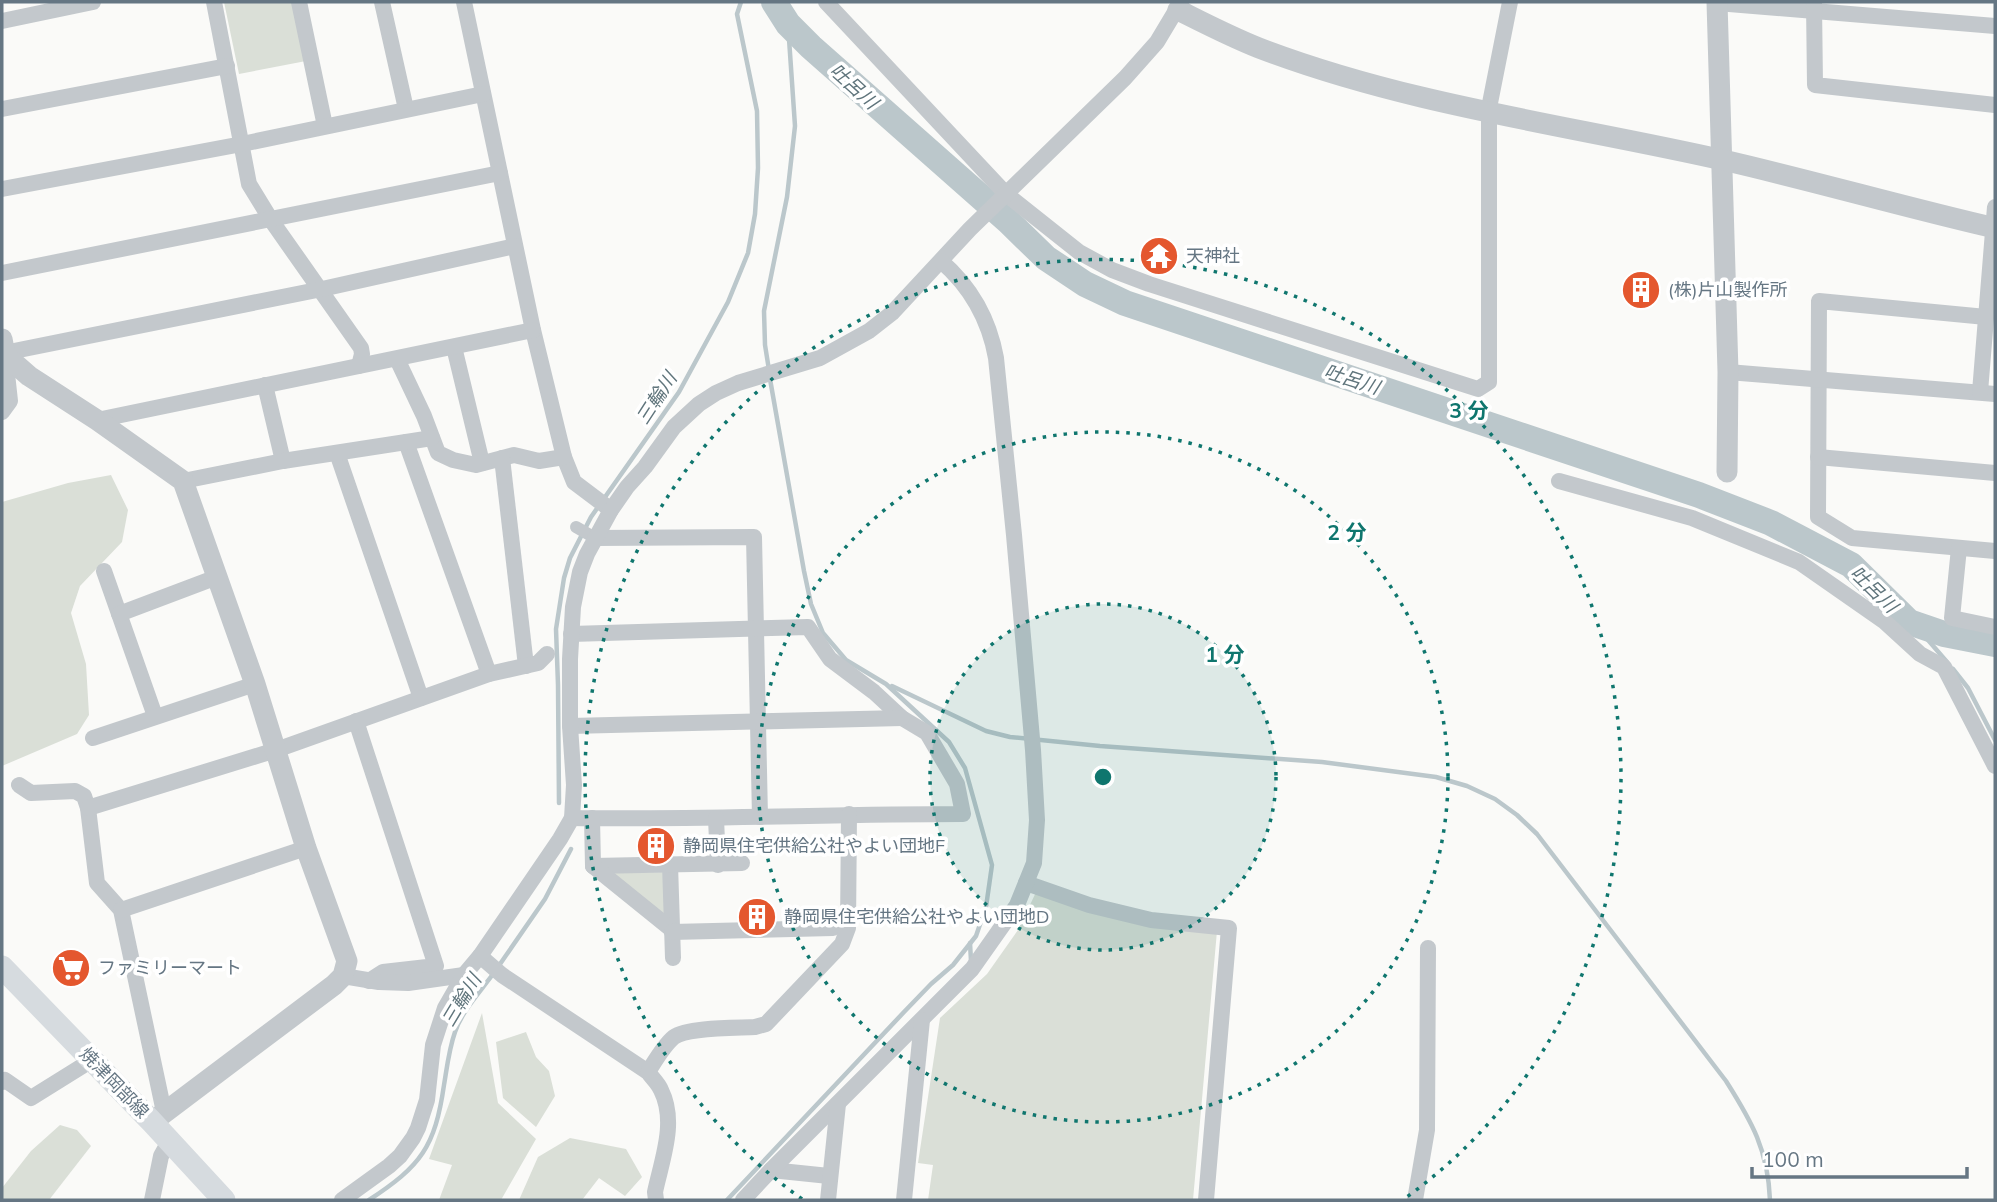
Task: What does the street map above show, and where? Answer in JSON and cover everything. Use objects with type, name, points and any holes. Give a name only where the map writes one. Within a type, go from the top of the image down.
[{"type":"main road","name":"焼津岡部線","points":[[2,967],[92,1060],[158,1117],[170,1140],[224,1200]]},
{"type":"street","points":[[2,21],[93,2]]},
{"type":"street","points":[[214,2],[249,184],[361,348],[359,366]]},
{"type":"street","points":[[299,2],[325,126]]},
{"type":"street","points":[[383,2],[406,109]]},
{"type":"street","points":[[464,2],[533,330],[564,457],[574,482],[611,510]]},
{"type":"street","points":[[826,2],[1006,194],[1079,252],[1112,270],[1149,284],[1478,389],[1489,382],[1489,112],[1510,2]]},
{"type":"street","points":[[1727,472],[1728,372],[1717,2],[1814,7],[1995,26]]},
{"type":"street","points":[[342,1200],[400,1156],[418,1129],[427,1100],[433,1045],[445,1009],[464,975],[480,956],[572,818],[574,785],[570,726],[570,634],[573,607],[580,572],[595,538],[627,487],[686,414],[716,393],[820,358],[869,331],[892,313],[970,229],[1125,78],[1157,41],[1180,6],[1258,48],[1367,82],[1489,112],[1723,160],[1994,221],[1986,317],[1988,393],[1728,372]]},
{"type":"street","points":[[1814,7],[1815,86],[1995,105]]},
{"type":"street","points":[[2,109],[227,66]]},
{"type":"street","points":[[2,189],[242,144],[483,94]]},
{"type":"street","points":[[2,273],[499,173]]},
{"type":"street","points":[[4,349],[322,289],[515,246]]},
{"type":"street","points":[[743,1200],[972,969],[1017,905],[1034,863],[1037,840],[1032,727],[996,358],[992,339],[970,291],[941,261]]},
{"type":"street","points":[[1986,317],[1819,301],[1818,517],[1852,538],[1995,551]]},
{"type":"street","points":[[97,420],[533,330]]},
{"type":"street","points":[[454,347],[482,463]]},
{"type":"street","points":[[2,412],[10,401],[4,349]]},
{"type":"street","points":[[4,349],[29,376],[183,481],[255,684],[306,848],[347,961],[343,976],[158,1117],[121,910],[97,883],[88,808],[84,796],[75,790],[31,793],[19,785]]},
{"type":"street","points":[[397,359],[425,416],[438,453],[453,460],[476,465],[514,455],[540,461],[564,457]]},
{"type":"street","points":[[265,385],[283,461]]},
{"type":"street","points":[[183,481],[283,461],[432,438]]},
{"type":"street","points":[[405,442],[489,674]]},
{"type":"street","points":[[337,453],[421,698]]},
{"type":"street","points":[[1818,457],[1995,473]]},
{"type":"street","points":[[502,458],[526,666]]},
{"type":"street","points":[[1559,481],[1692,518],[1799,562],[1885,622],[1920,654],[1944,667],[1995,766]]},
{"type":"street","points":[[576,527],[595,538],[754,537],[760,817]]},
{"type":"street","points":[[1959,548],[1952,618],[1995,627]]},
{"type":"street","points":[[104,571],[155,716]]},
{"type":"street","points":[[119,614],[217,577]]},
{"type":"street","points":[[570,634],[808,627],[830,659],[874,692],[902,718],[927,733],[957,784],[962,814],[572,818]]},
{"type":"street","points":[[88,808],[276,750],[489,674],[538,663],[547,654]]},
{"type":"street","points":[[93,738],[255,684]]},
{"type":"street","points":[[570,726],[902,718]]},
{"type":"street","points":[[356,721],[436,966],[383,972],[369,981]]},
{"type":"street","points":[[648,1072],[672,1038],[678,1035],[690,1031],[766,1024],[842,944],[848,929],[849,814]]},
{"type":"street","points":[[592,818],[593,866],[672,931],[833,928]]},
{"type":"street","points":[[716,818],[718,864]]},
{"type":"street","points":[[121,910],[306,848]]},
{"type":"street","points":[[593,866],[742,863]]},
{"type":"street","points":[[670,864],[673,958]]},
{"type":"street","points":[[1026,883],[1088,905],[1151,920],[1228,928],[1206,1200]]},
{"type":"street","points":[[1416,1200],[1427,1130],[1428,948]]},
{"type":"street","points":[[480,956],[502,975],[648,1072],[660,1088],[669,1118],[655,1192],[656,1200]]},
{"type":"street","points":[[343,976],[369,981],[408,983],[464,975]]},
{"type":"street","points":[[904,1200],[922,1020]]},
{"type":"street","points":[[2,1082],[5,1080],[31,1098],[92,1060]]},
{"type":"street","points":[[828,1200],[838,1104]]},
{"type":"street","points":[[152,1200],[161,1156],[170,1140]]},
{"type":"street","points":[[771,1170],[829,1176]]},
{"type":"shaded area","points":[[224,2],[293,2],[306,61],[239,74]]},
{"type":"shaded area","points":[[111,475],[128,510],[122,542],[80,586],[71,613],[86,664],[89,715],[77,734],[2,766],[2,502],[68,483]]},
{"type":"shaded area","points":[[665,872],[665,918],[608,873]]},
{"type":"shaded area","points":[[1038,888],[1217,931],[1193,1200],[928,1200],[933,1165],[918,1163],[940,1018],[987,974],[1018,930]]},
{"type":"shaded area","points":[[482,1013],[498,1103],[536,1139],[501,1200],[439,1200],[452,1165],[429,1159]]},
{"type":"shaded area","points":[[526,1032],[536,1057],[549,1071],[555,1096],[536,1127],[503,1098],[496,1042]]},
{"type":"shaded area","points":[[60,1125],[77,1130],[91,1146],[49,1200],[2,1200],[2,1188],[31,1151]]},
{"type":"shaded area","points":[[570,1138],[626,1149],[642,1177],[625,1196],[599,1178],[582,1200],[519,1200],[538,1157]]},
{"type":"waterway","name":"三輪川","points":[[559,803],[556,629],[570,558],[591,517],[679,392],[728,302],[748,253],[755,214],[758,168],[757,111],[737,14],[741,2]]},
{"type":"waterway","name":"吐呂川","points":[[774,2],[788,24],[811,47],[1008,221],[1046,258],[1085,284],[1125,303],[1699,495],[1771,523],[1851,565],[1909,622],[1944,634],[1995,644]]},
{"type":"waterway","points":[[769,370],[764,311],[787,197],[795,126],[788,24]]},
{"type":"waterway","points":[[727,1200],[904,1012],[953,965],[976,936],[986,907],[992,865],[965,768],[949,742],[886,684],[846,660],[823,633],[811,604],[804,571],[770,379]]},
{"type":"waterway","points":[[1909,622],[1947,662]]},
{"type":"waterway","points":[[1953,669],[1968,688],[1995,740]]},
{"type":"waterway","points":[[892,686],[986,731],[1010,737],[1322,762],[1436,777],[1467,786],[1495,799],[1537,834],[1726,1081],[1757,1137],[1766,1166],[1770,1200]]},
{"type":"waterway","name":"三輪川","points":[[498,967],[545,899],[571,849]]},
{"type":"waterway","points":[[970,943],[971,961]]},
{"type":"waterway","name":"三輪川","points":[[369,1200],[401,1176],[423,1153],[436,1124],[458,1024],[493,974]]},
{"type":"place","name":"天神社","points":[[1159,256]]},
{"type":"place","name":"(株)片山製作所","points":[[1641,290]]},
{"type":"place","name":"静岡県住宅供給公社やよい団地F","points":[[656,846]]},
{"type":"place","name":"静岡県住宅供給公社やよい団地D","points":[[757,917]]},
{"type":"place","name":"ファミリーマート","points":[[71,968]]}]
